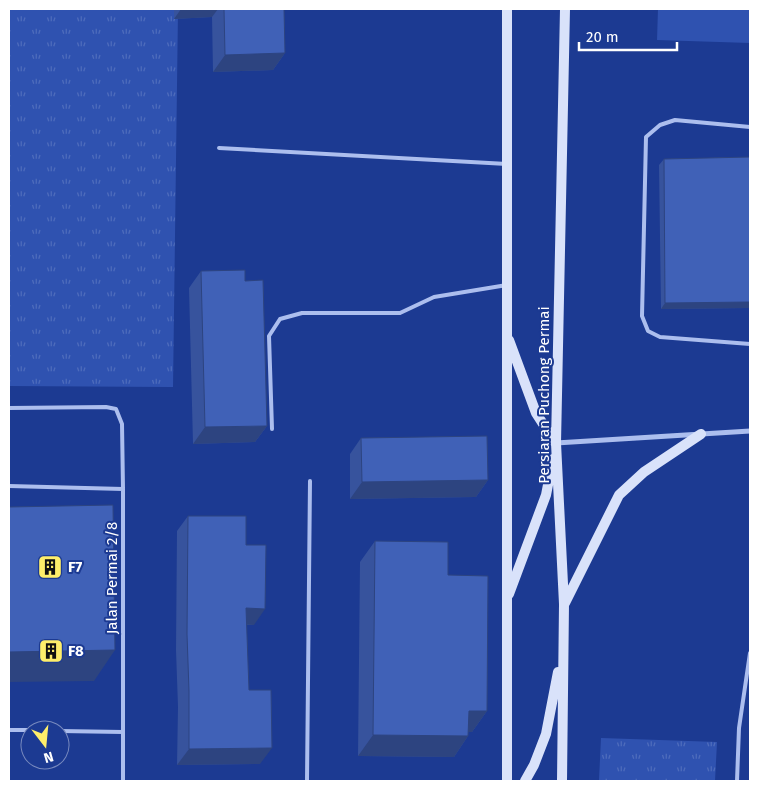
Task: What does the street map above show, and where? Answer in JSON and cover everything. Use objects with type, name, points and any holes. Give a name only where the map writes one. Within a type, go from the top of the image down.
[{"type":"street","points":[[507,9],[507,781]]},
{"type":"street","name":"Persiaran Puchong Permai","points":[[562,781],[564,604],[556,443],[565,9]]},
{"type":"street","points":[[507,332],[536,413],[556,443],[546,495],[507,600]]},
{"type":"street","points":[[556,443],[750,431]]},
{"type":"street","points":[[564,604],[618,495],[644,472],[701,434]]},
{"type":"street","points":[[525,781],[534,765],[546,734],[563,644]]},
{"type":"lane","points":[[750,127],[675,120],[660,125],[646,137],[642,316],[648,331],[660,336],[750,344]]},
{"type":"lane","points":[[219,148],[507,164]]},
{"type":"lane","points":[[272,429],[268,336],[280,319],[302,313],[400,313],[434,297],[507,285]]},
{"type":"lane","name":"Jalan Permai 2/8","points":[[9,408],[106,407],[116,409],[122,424],[123,781]]},
{"type":"lane","points":[[307,781],[310,482]]},
{"type":"lane","points":[[9,486],[123,489]]},
{"type":"lane","points":[[737,781],[739,728],[750,652]]},
{"type":"lane","points":[[70,731],[123,732]]},
{"type":"green space","points":[[9,9],[178,9],[173,387],[9,386]]},
{"type":"green space","points":[[658,9],[750,9],[750,43],[657,40]]},
{"type":"green space","points":[[601,738],[717,742],[715,781],[599,781]]},
{"type":"building","points":[[224,9],[284,9],[285,53],[225,55]]},
{"type":"building","points":[[750,157],[750,302],[665,303],[664,159]]},
{"type":"building","points":[[245,270],[245,281],[263,280],[267,426],[205,427],[201,271]]},
{"type":"building","points":[[487,436],[488,480],[362,482],[361,438]]},
{"type":"building","points":[[113,505],[115,650],[9,652],[9,507]]},
{"type":"building","points":[[188,516],[246,516],[246,545],[266,545],[265,609],[246,608],[249,690],[271,690],[272,748],[189,749],[187,634]]},
{"type":"building","points":[[375,541],[448,542],[448,575],[488,576],[487,711],[469,711],[468,736],[373,735]]},
{"type":"place","name":"F7","points":[[50,567]]},
{"type":"place","name":"F8","points":[[51,651]]}]
